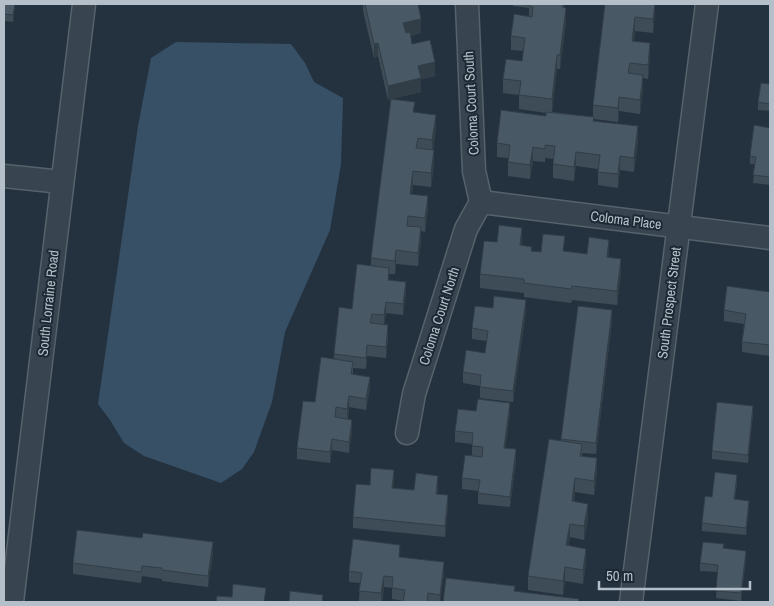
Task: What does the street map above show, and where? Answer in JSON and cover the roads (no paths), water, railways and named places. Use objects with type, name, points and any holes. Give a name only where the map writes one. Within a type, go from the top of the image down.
[{"type":"street","name":"South Lorraine Road","points":[[12,602],[12,539],[62,182],[84,4]]},
{"type":"street","name":"Coloma Court South","points":[[467,4],[474,171],[481,202]]},
{"type":"street","name":"South Prospect Street","points":[[630,602],[707,4]]},
{"type":"street","points":[[4,176],[62,182]]},
{"type":"street","name":"Coloma Place","points":[[481,202],[770,238]]},
{"type":"street","name":"Coloma Court North","points":[[407,433],[419,375],[466,230],[481,202]]},
{"type":"water","points":[[176,42],[291,44],[305,63],[314,82],[343,98],[341,164],[330,230],[285,332],[272,402],[254,452],[242,469],[221,483],[144,456],[124,443],[98,404],[138,126],[151,58]]}]
